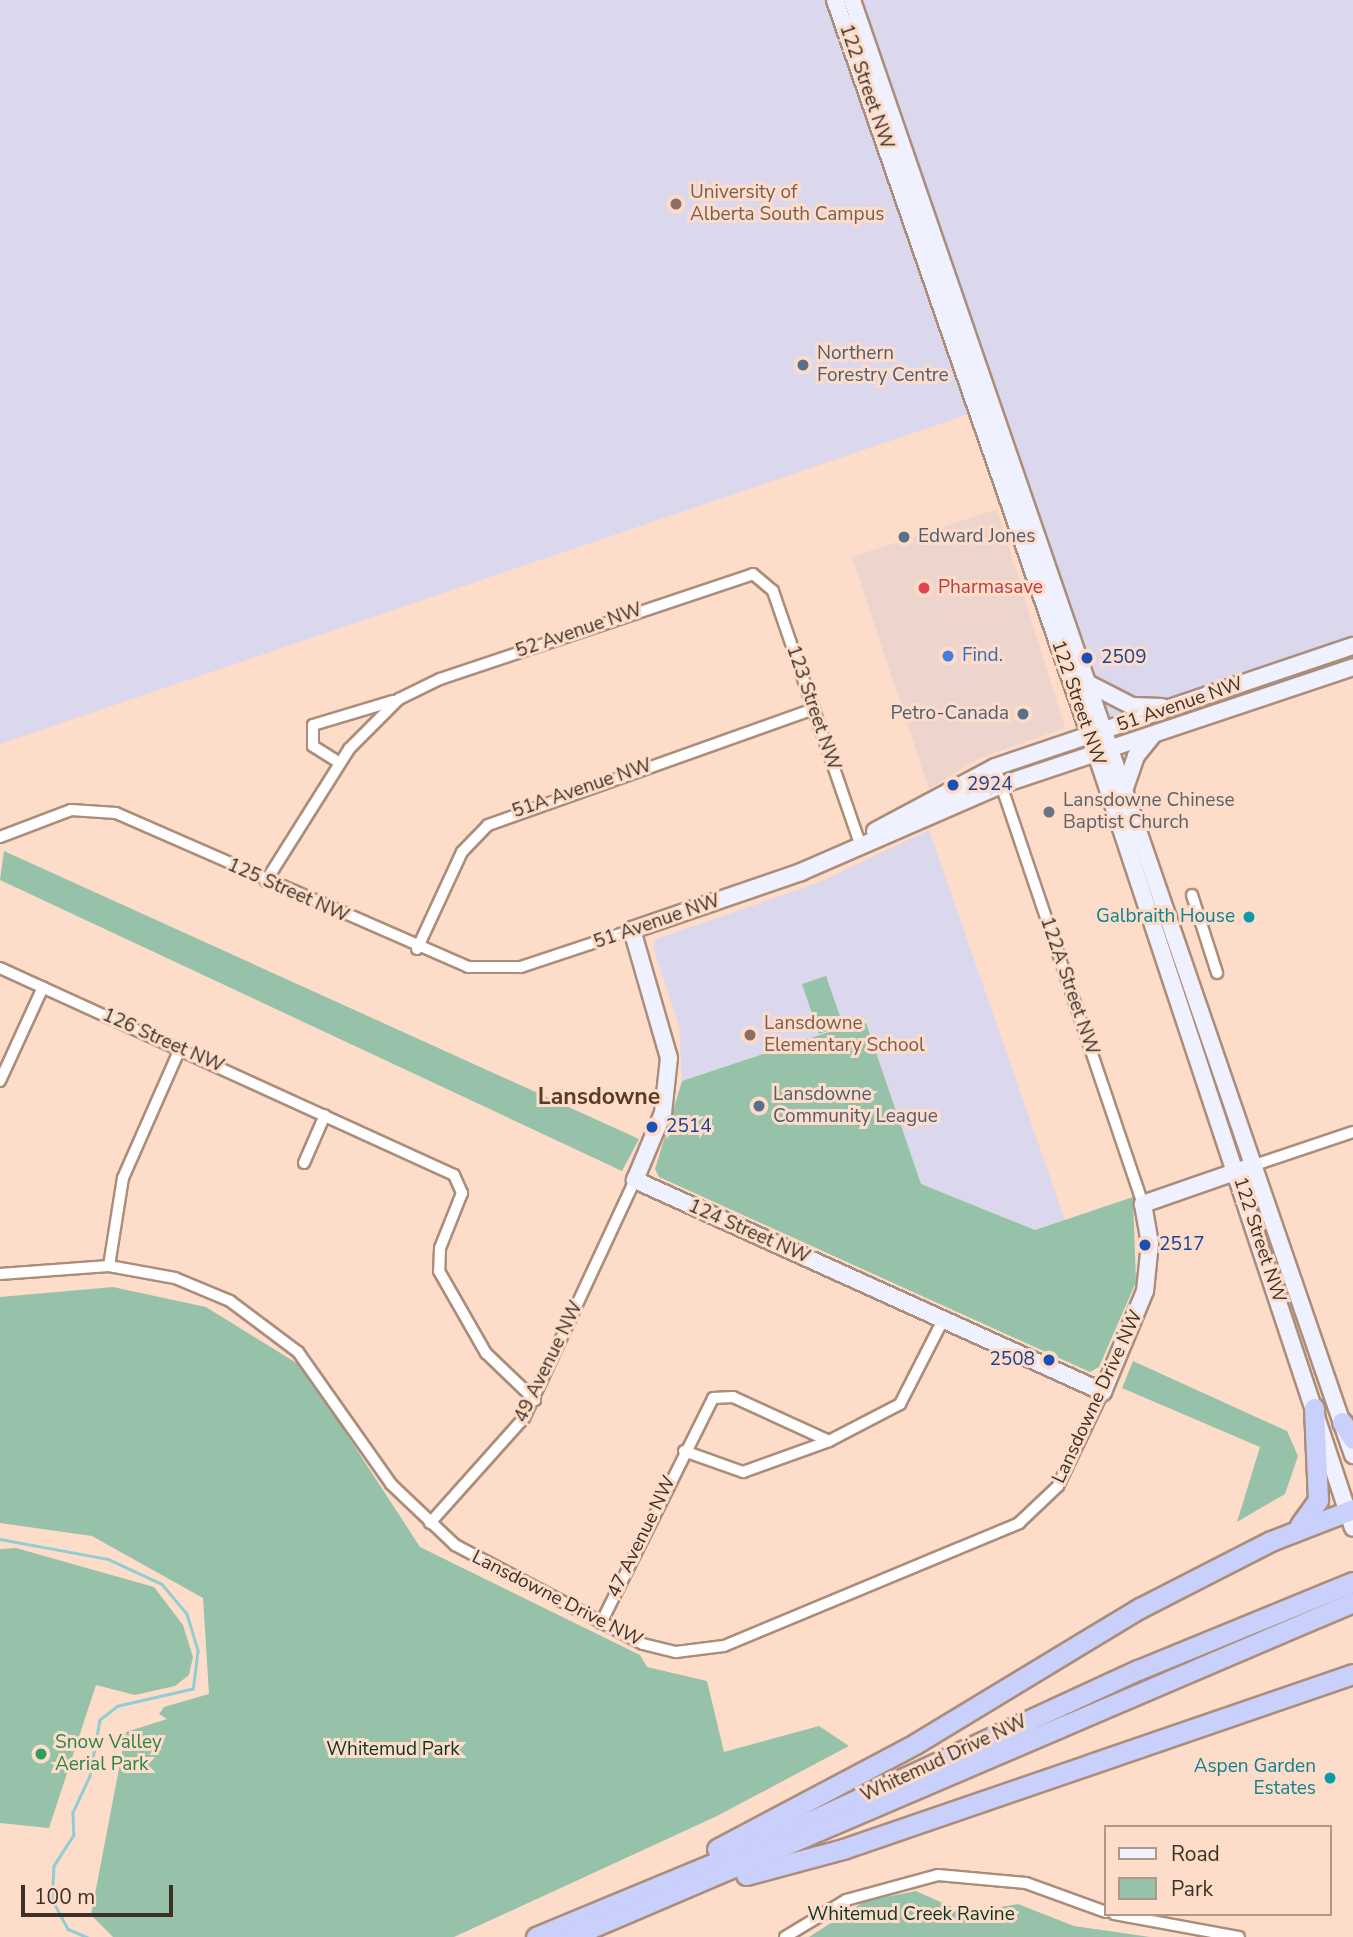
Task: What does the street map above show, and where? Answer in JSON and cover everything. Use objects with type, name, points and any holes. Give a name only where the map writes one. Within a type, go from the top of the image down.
[{"type":"highway","points":[[649,1894],[915,1744],[1140,1608],[1292,1531],[1312,1515],[1318,1500],[1314,1408]]},
{"type":"highway","points":[[1292,1531],[1351,1516]]},
{"type":"highway","name":"Whitemud Drive NW","points":[[570,1937],[649,1894],[1138,1670],[1353,1582]]},
{"type":"highway","name":"Whitemud Drive NW","points":[[536,1937],[857,1819],[1109,1702],[1353,1602]]},
{"type":"highway","points":[[649,1894],[843,1849],[1353,1674]]},
{"type":"highway","points":[[1239,1712],[1353,1688]]},
{"type":"main road","name":"122 Street NW","points":[[835,0],[1100,741],[1236,1172],[1351,1516]]},
{"type":"main road","name":"122 Street NW","points":[[852,0],[1089,684],[1100,741],[1125,791],[1348,1431],[1353,1455]]},
{"type":"main road","name":"51 Avenue NW","points":[[632,930],[860,844],[1031,775],[1175,706],[1353,646]]},
{"type":"main road","name":"51 Avenue NW","points":[[860,844],[995,767],[1100,741],[1154,733],[1353,667]]},
{"type":"main road","points":[[1089,684],[1132,706],[1175,706]]},
{"type":"main road","points":[[1100,741],[1216,692]]},
{"type":"main road","points":[[1125,791],[1136,756],[1154,733]]},
{"type":"main road","points":[[632,930],[665,1031],[670,1074],[663,1113],[635,1180]]},
{"type":"main road","points":[[1143,1204],[1255,1165]]},
{"type":"main road","name":"124 Street NW","points":[[635,1180],[1103,1392]]},
{"type":"main road","name":"Lansdowne Drive NW","points":[[1103,1392],[1145,1291],[1150,1243],[1143,1204]]},
{"type":"street","name":"52 Avenue NW","points":[[340,763],[310,742],[313,725],[399,699],[738,576],[762,575]]},
{"type":"street","name":"123 Street NW","points":[[762,575],[773,592],[860,844]]},
{"type":"street","name":"52 Avenue NW","points":[[266,881],[340,763],[399,699]]},
{"type":"street","name":"51A Avenue NW","points":[[417,949],[462,852],[488,825],[814,709]]},
{"type":"street","name":"122A Street NW","points":[[995,767],[1143,1204]]},
{"type":"street","name":"125 Street NW","points":[[0,837],[87,809],[116,813],[417,949],[489,969]]},
{"type":"street","points":[[1192,895],[1217,973]]},
{"type":"street","name":"51 Avenue NW","points":[[489,969],[534,964],[632,930]]},
{"type":"street","name":"126 Street NW","points":[[0,968],[325,1115],[458,1179],[461,1198],[440,1248],[439,1271],[486,1353],[535,1400]]},
{"type":"street","points":[[0,1082],[43,988]]},
{"type":"street","points":[[109,1266],[123,1178],[180,1049]]},
{"type":"street","points":[[304,1163],[325,1115]]},
{"type":"street","points":[[1255,1165],[1353,1132]]},
{"type":"street","name":"49 Avenue NW","points":[[430,1522],[535,1400],[635,1180]]},
{"type":"street","name":"Lansdowne Drive NW","points":[[0,1273],[109,1266],[208,1289],[271,1328],[309,1365],[383,1473],[430,1522],[479,1561],[601,1623],[666,1651],[712,1650],[995,1535],[1030,1515],[1058,1486],[1103,1392]]},
{"type":"street","points":[[684,1451],[743,1472],[829,1441],[900,1404],[943,1320]]},
{"type":"street","name":"47 Avenue NW","points":[[601,1623],[706,1405],[721,1395],[829,1441]]},
{"type":"street","points":[[785,1937],[846,1900],[937,1875],[1026,1883],[1104,1911]]},
{"type":"street","points":[[1125,1916],[1239,1937]]},
{"type":"shaded area","name":"University of Alberta South Campus","points":[[0,0],[1353,0],[1353,656],[1101,742],[984,409],[0,744]]},
{"type":"shaded area","points":[[997,509],[1065,728],[980,758],[929,789],[852,557]]},
{"type":"shaded area","name":"Lansdowne Elementary School","points":[[929,830],[1065,1220],[1035,1230],[921,1184],[865,1020],[682,1081],[679,1026],[653,947],[656,939],[815,884]]},
{"type":"green space","points":[[4,851],[639,1139],[622,1171],[0,880]]},
{"type":"green space","points":[[826,976],[843,1025],[819,1034],[802,984]]},
{"type":"green space","points":[[865,1020],[921,1184],[1035,1230],[1133,1197],[1136,1282],[1099,1367],[1090,1372],[659,1177],[655,1169],[682,1081]]},
{"type":"green space","name":"Whitemud Park","points":[[113,1287],[206,1307],[303,1367],[420,1547],[640,1655],[647,1667],[707,1681],[724,1752],[819,1726],[849,1746],[717,1816],[454,1937],[113,1937],[91,1915],[126,1732],[167,1719],[159,1714],[164,1707],[209,1694],[203,1598],[92,1536],[0,1523],[0,1297]]},
{"type":"green space","points":[[1133,1361],[1287,1431],[1298,1456],[1285,1494],[1237,1522],[1260,1447],[1122,1388]]},
{"type":"green space","points":[[16,1548],[154,1587],[183,1625],[193,1657],[189,1675],[175,1686],[135,1695],[96,1685],[49,1828],[0,1823],[0,1549]]},
{"type":"green space","name":"Whitemud Creek Ravine","points":[[916,1891],[965,1913],[1018,1904],[1074,1926],[1150,1937],[809,1937],[865,1901]]},
{"type":"waterway","points":[[0,1539],[108,1559],[162,1584],[187,1614],[198,1651],[193,1689],[118,1706],[100,1720],[90,1776],[73,1812],[74,1835],[54,1866],[52,1899],[68,1929],[87,1937]]},
{"type":"place","name":"University of Alberta South Campus","points":[[676,204]]},
{"type":"place","name":"Northern Forestry Centre","points":[[803,365]]},
{"type":"place","name":"Edward Jones","points":[[904,537]]},
{"type":"place","name":"Pharmasave","points":[[924,588]]},
{"type":"place","name":"Find.","points":[[948,656]]},
{"type":"place","name":"2509","points":[[1087,658]]},
{"type":"place","name":"Petro-Canada","points":[[1023,714]]},
{"type":"place","name":"2924","points":[[953,785]]},
{"type":"place","name":"Lansdowne Chinese Baptist Church","points":[[1049,812]]},
{"type":"place","name":"Galbraith House","points":[[1249,917]]},
{"type":"place","name":"Lansdowne Elementary School","points":[[750,1035]]},
{"type":"place","name":"Lansdowne Community League","points":[[759,1106]]},
{"type":"place","name":"2514","points":[[652,1127]]},
{"type":"place","name":"2517","points":[[1145,1245]]},
{"type":"place","name":"2508","points":[[1049,1360]]},
{"type":"place","name":"Snow Valley Aerial Park","points":[[41,1754]]},
{"type":"place","name":"Aspen Garden Estates","points":[[1330,1778]]},
{"type":"district","name":"Lansdowne","points":[[599,1097]]}]
